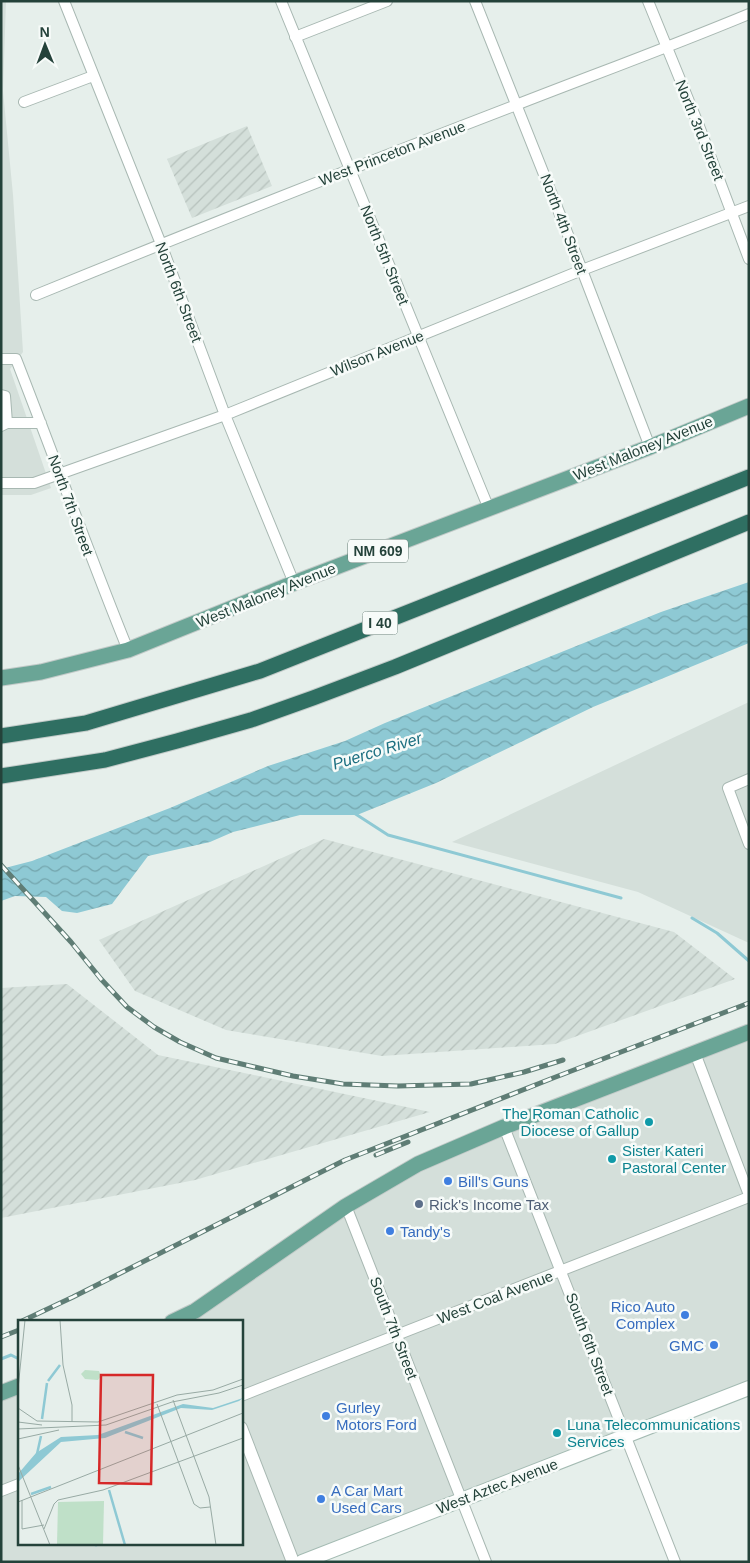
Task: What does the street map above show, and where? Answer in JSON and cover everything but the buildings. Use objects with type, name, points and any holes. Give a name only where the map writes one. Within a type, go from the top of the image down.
[{"type":"highway","name":"I 40","points":[[1,736],[86,723],[260,671],[749,477]]},
{"type":"highway","points":[[1,776],[105,760],[251,720],[395,667],[749,522]]},
{"type":"main road","name":"West Maloney Avenue","points":[[1,678],[41,672],[128,650],[294,583],[650,447],[749,406]]},
{"type":"main road","points":[[180,1320],[197,1316],[346,1206],[418,1164],[504,1127],[749,1032]]},
{"type":"main road","points":[[1,1393],[18,1386]]},
{"type":"main road","name":"West Aztec Avenue","points":[[302,1562],[749,1388]]},
{"type":"street","name":"North 6th Street","points":[[64,1],[161,244],[225,415],[294,583]]},
{"type":"street","name":"North 5th Street","points":[[282,1],[488,509]]},
{"type":"street","points":[[295,37],[386,1]]},
{"type":"street","name":"North 4th Street","points":[[475,1],[650,447]]},
{"type":"street","name":"North 3rd Street","points":[[648,1],[700,126],[749,259]]},
{"type":"street","name":"West Princeton Avenue","points":[[36,295],[351,169],[666,48],[749,14]]},
{"type":"street","points":[[24,102],[93,76]]},
{"type":"street","name":"Wilson Avenue","points":[[1,483],[34,483],[61,475],[225,415],[582,270],[749,206]]},
{"type":"street","name":"North 7th Street","points":[[1,359],[16,359],[90,556],[128,650]]},
{"type":"street","points":[[1,394],[5,396],[4,424],[41,422]]},
{"type":"street","points":[[749,779],[728,788],[749,844]]},
{"type":"street","points":[[695,1053],[749,1196]]},
{"type":"street","name":"South 6th Street","points":[[504,1127],[675,1562]]},
{"type":"street","name":"West Coal Avenue","points":[[242,1396],[749,1196]]},
{"type":"street","name":"South 7th Street","points":[[346,1206],[486,1562]]},
{"type":"street","points":[[242,1431],[293,1562]]},
{"type":"street","points":[[1,1491],[18,1484]]},
{"type":"shaded area","points":[[1,1],[6,1],[3,91],[13,195],[23,352],[10,369],[51,488],[31,495],[1,495]]},
{"type":"shaded area","points":[[247,126],[272,186],[192,218],[167,159]]},
{"type":"shaded area","points":[[749,702],[749,943],[638,892],[452,842]]},
{"type":"shaded area","points":[[324,839],[674,932],[735,979],[555,1044],[382,1056],[226,1030],[135,991],[99,940]]},
{"type":"shaded area","points":[[67,984],[158,1055],[430,1112],[195,1180],[1,1218],[1,988]]},
{"type":"shaded area","points":[[749,1032],[749,1388],[302,1562],[1,1562],[1,1393],[18,1386],[18,1546],[242,1546],[242,1320],[175,1320],[418,1164]]},
{"type":"water","name":"Puerco River","points":[[749,582],[749,643],[593,707],[436,783],[357,815],[300,815],[233,832],[210,842],[148,856],[112,904],[77,913],[62,911],[46,897],[15,896],[1,901],[1,869],[32,861],[170,808],[268,766],[345,741],[385,723],[661,612]]},
{"type":"waterway","points":[[354,813],[388,835],[621,898]]},
{"type":"waterway","points":[[692,918],[717,933],[749,961]]},
{"type":"waterway","points":[[1,1359],[11,1355],[18,1358]]},
{"type":"railway","points":[[1,865],[127,1007],[154,1027],[180,1042],[216,1058],[293,1076],[343,1084],[398,1086],[471,1084],[524,1072],[563,1060]]},
{"type":"railway","points":[[24,1320],[345,1160],[749,1003]]},
{"type":"railway","points":[[376,1155],[408,1142]]},
{"type":"railway","points":[[1,1337],[18,1330]]},
{"type":"place","name":"The Roman Catholic Diocese of Gallup","points":[[649,1122]]},
{"type":"place","name":"Sister Kateri Pastoral Center","points":[[612,1159]]},
{"type":"place","name":"Bill's Guns","points":[[448,1181]]},
{"type":"place","name":"Rick's Income Tax","points":[[419,1204]]},
{"type":"place","name":"Tandy's","points":[[390,1231]]},
{"type":"place","name":"Rico Auto Complex","points":[[685,1315]]},
{"type":"place","name":"GMC","points":[[714,1345]]},
{"type":"place","name":"Gurley Motors Ford","points":[[326,1416]]},
{"type":"place","name":"Luna Telecommunications Services","points":[[557,1433]]},
{"type":"place","name":"A Car Mart Used Cars","points":[[321,1499]]}]
